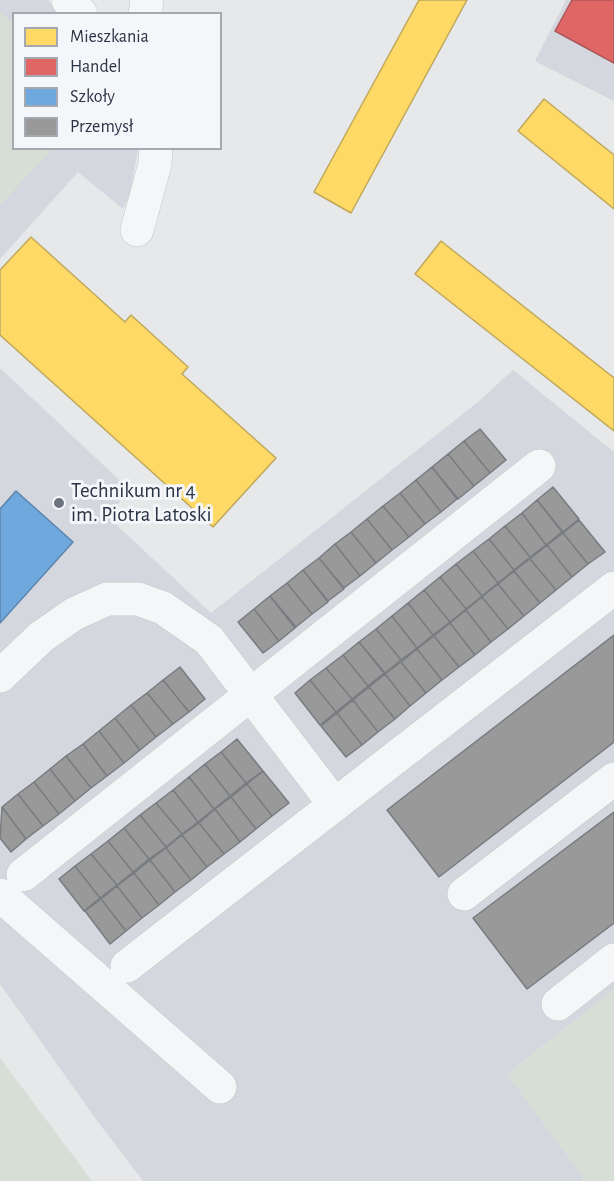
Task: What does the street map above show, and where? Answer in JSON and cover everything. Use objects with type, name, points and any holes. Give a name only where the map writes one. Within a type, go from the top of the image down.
[{"type":"lane","points":[[68,0],[79,12]]},
{"type":"lane","points":[[137,230],[155,164],[156,150]]},
{"type":"lane","points":[[220,1087],[12,885],[539,466]]},
{"type":"lane","points":[[127,966],[614,588]]},
{"type":"lane","points":[[0,676],[41,637],[74,614],[107,599],[138,599],[163,608],[209,640],[335,805]]},
{"type":"lane","points":[[464,894],[614,779]]},
{"type":"lane","points":[[558,1004],[614,960]]},
{"type":"shaded area","points":[[0,0],[48,0],[59,12],[12,12],[12,150],[138,150],[130,194],[123,209],[78,172],[0,259]]},
{"type":"shaded area","points":[[566,0],[614,0],[614,101],[535,61]]},
{"type":"shaded area","points":[[0,12],[12,23],[12,150],[52,150],[0,205]]},
{"type":"shaded area","points":[[0,368],[130,490],[107,516],[211,613],[478,402],[513,370],[614,452],[614,990],[507,1074],[582,1175],[582,1181],[143,1181],[98,1122],[0,984]]},
{"type":"shaded area","points":[[614,990],[614,1181],[582,1181],[582,1175],[507,1074]]},
{"type":"shaded area","points":[[0,1058],[92,1181],[0,1181]]},
{"type":"building: Mieszkania","points":[[419,0],[467,0],[351,213],[314,192]]},
{"type":"building: Mieszkania","points":[[544,99],[614,155],[614,209],[518,131]]},
{"type":"building: Mieszkania","points":[[31,237],[125,322],[131,315],[188,367],[182,374],[276,458],[213,527],[0,335],[0,270]]},
{"type":"building: Mieszkania","points":[[441,241],[614,378],[614,431],[415,274]]},
{"type":"building: Handel","points":[[572,0],[614,0],[614,63],[555,31]]},
{"type":"building: Szkoły","name":"Technikum nr 4 im. Piotra Latoski","points":[[16,491],[73,542],[0,623],[0,509]]},
{"type":"building: Przemysł","points":[[480,429],[506,460],[490,473],[464,441]]},
{"type":"building: Przemysł","points":[[464,441],[490,473],[474,486],[448,454]]},
{"type":"building: Przemysł","points":[[448,454],[474,486],[458,499],[432,467]]},
{"type":"building: Przemysł","points":[[432,467],[457,499],[441,512],[416,480]]},
{"type":"building: Przemysł","points":[[416,480],[441,512],[425,524],[400,493]]},
{"type":"building: Przemysł","points":[[553,487],[579,519],[563,532],[537,500]]},
{"type":"building: Przemysł","points":[[400,493],[425,524],[409,537],[383,506]]},
{"type":"building: Przemysł","points":[[537,500],[562,532],[546,545],[522,513]]},
{"type":"building: Przemysł","points":[[383,506],[409,537],[392,550],[367,519]]},
{"type":"building: Przemysł","points":[[522,513],[546,545],[530,557],[505,526]]},
{"type":"building: Przemysł","points":[[367,519],[392,550],[376,563],[351,532]]},
{"type":"building: Przemysł","points":[[579,520],[605,552],[588,564],[563,533]]},
{"type":"building: Przemysł","points":[[505,526],[530,557],[514,570],[489,539]]},
{"type":"building: Przemysł","points":[[351,532],[376,563],[360,576],[335,544]]},
{"type":"building: Przemysł","points":[[563,533],[588,564],[572,577],[547,545]]},
{"type":"building: Przemysł","points":[[489,539],[514,570],[498,583],[473,551]]},
{"type":"building: Przemysł","points":[[335,544],[360,576],[344,588],[319,558]]},
{"type":"building: Przemysł","points":[[547,545],[572,577],[556,590],[530,559]]},
{"type":"building: Przemysł","points":[[473,551],[498,583],[482,596],[456,564]]},
{"type":"building: Przemysł","points":[[319,558],[344,589],[328,601],[303,570]]},
{"type":"building: Przemysł","points":[[530,559],[556,590],[540,603],[514,571]]},
{"type":"building: Przemysł","points":[[456,564],[482,596],[466,609],[440,577]]},
{"type":"building: Przemysł","points":[[303,570],[328,602],[312,614],[287,583]]},
{"type":"building: Przemysł","points":[[514,571],[540,603],[524,616],[498,584]]},
{"type":"building: Przemysł","points":[[440,577],[466,609],[450,622],[424,590]]},
{"type":"building: Przemysł","points":[[287,583],[312,614],[296,627],[270,596]]},
{"type":"building: Przemysł","points":[[498,584],[524,616],[508,629],[482,597]]},
{"type":"building: Przemysł","points":[[424,590],[450,622],[433,635],[408,603]]},
{"type":"building: Przemysł","points":[[270,596],[295,628],[279,641],[254,609]]},
{"type":"building: Przemysł","points":[[482,597],[508,629],[491,642],[466,610]]},
{"type":"building: Przemysł","points":[[408,603],[433,635],[417,648],[392,616]]},
{"type":"building: Przemysł","points":[[254,609],[279,641],[263,653],[238,622]]},
{"type":"building: Przemysł","points":[[466,610],[491,642],[475,655],[450,623]]},
{"type":"building: Przemysł","points":[[392,616],[417,648],[401,660],[376,629]]},
{"type":"building: Przemysł","points":[[450,623],[475,655],[459,667],[434,636]]},
{"type":"building: Przemysł","points":[[376,629],[401,660],[385,673],[359,642]]},
{"type":"building: Przemysł","points":[[614,635],[614,742],[439,877],[387,810]]},
{"type":"building: Przemysł","points":[[434,636],[459,667],[442,680],[417,649]]},
{"type":"building: Przemysł","points":[[359,642],[384,673],[368,686],[343,655]]},
{"type":"building: Przemysł","points":[[417,649],[442,680],[426,693],[401,662]]},
{"type":"building: Przemysł","points":[[343,655],[368,686],[352,699],[326,668]]},
{"type":"building: Przemysł","points":[[401,662],[426,693],[410,706],[385,674]]},
{"type":"building: Przemysł","points":[[180,667],[205,699],[189,712],[163,680]]},
{"type":"building: Przemysł","points":[[326,668],[352,699],[336,712],[310,680]]},
{"type":"building: Przemysł","points":[[385,674],[410,706],[395,719],[369,687]]},
{"type":"building: Przemysł","points":[[163,680],[189,712],[173,724],[147,693]]},
{"type":"building: Przemysł","points":[[310,680],[336,712],[320,725],[295,693]]},
{"type":"building: Przemysł","points":[[369,687],[395,719],[378,732],[353,700]]},
{"type":"building: Przemysł","points":[[147,693],[173,724],[156,737],[131,705]]},
{"type":"building: Przemysł","points":[[353,700],[378,732],[362,745],[337,713]]},
{"type":"building: Przemysł","points":[[131,705],[156,737],[140,750],[115,718]]},
{"type":"building: Przemysł","points":[[337,713],[362,745],[346,757],[321,726]]},
{"type":"building: Przemysł","points":[[115,718],[140,750],[124,763],[99,731]]},
{"type":"building: Przemysł","points":[[99,731],[124,763],[107,776],[83,744]]},
{"type":"building: Przemysł","points":[[237,739],[263,771],[246,783],[221,752]]},
{"type":"building: Przemysł","points":[[83,744],[107,776],[91,788],[66,756]]},
{"type":"building: Przemysł","points":[[221,752],[246,783],[230,796],[205,764]]},
{"type":"building: Przemysł","points":[[66,756],[91,788],[75,801],[50,769]]},
{"type":"building: Przemysł","points":[[205,764],[230,796],[214,809],[189,777]]},
{"type":"building: Przemysł","points":[[50,769],[75,801],[59,814],[34,782]]},
{"type":"building: Przemysł","points":[[263,771],[289,803],[272,816],[247,784]]},
{"type":"building: Przemysł","points":[[189,777],[214,809],[198,822],[173,790]]},
{"type":"building: Przemysł","points":[[34,782],[59,814],[43,826],[18,794]]},
{"type":"building: Przemysł","points":[[247,784],[272,816],[256,829],[231,797]]},
{"type":"building: Przemysł","points":[[173,790],[198,822],[182,834],[156,803]]},
{"type":"building: Przemysł","points":[[18,794],[43,826],[26,839],[2,807]]},
{"type":"building: Przemysł","points":[[231,797],[256,829],[240,842],[215,809]]},
{"type":"building: Przemysł","points":[[156,803],[182,834],[166,847],[140,815]]},
{"type":"building: Przemysł","points":[[2,807],[26,839],[11,852],[0,838]]},
{"type":"building: Przemysł","points":[[215,809],[240,842],[224,854],[199,823]]},
{"type":"building: Przemysł","points":[[614,812],[614,923],[527,989],[473,918]]},
{"type":"building: Przemysł","points":[[140,815],[166,847],[149,859],[124,828]]},
{"type":"building: Przemysł","points":[[199,823],[224,854],[207,867],[182,835]]},
{"type":"building: Przemysł","points":[[124,828],[149,859],[133,872],[108,841]]},
{"type":"building: Przemysł","points":[[182,835],[207,867],[191,880],[166,848]]},
{"type":"building: Przemysł","points":[[108,841],[133,872],[117,885],[91,854]]},
{"type":"building: Przemysł","points":[[166,848],[191,880],[175,892],[150,860]]},
{"type":"building: Przemysł","points":[[91,854],[117,885],[100,898],[75,866]]},
{"type":"building: Przemysł","points":[[150,860],[175,892],[159,905],[134,873]]},
{"type":"building: Przemysł","points":[[75,866],[100,898],[84,911],[59,879]]},
{"type":"building: Przemysł","points":[[134,873],[159,905],[142,918],[117,886]]},
{"type":"building: Przemysł","points":[[117,886],[142,918],[126,931],[101,899]]},
{"type":"building: Przemysł","points":[[101,899],[126,931],[110,944],[85,911]]},
{"type":"place","name":"Technikum nr 4 im. Piotra Latoski","points":[[59,503]]}]
